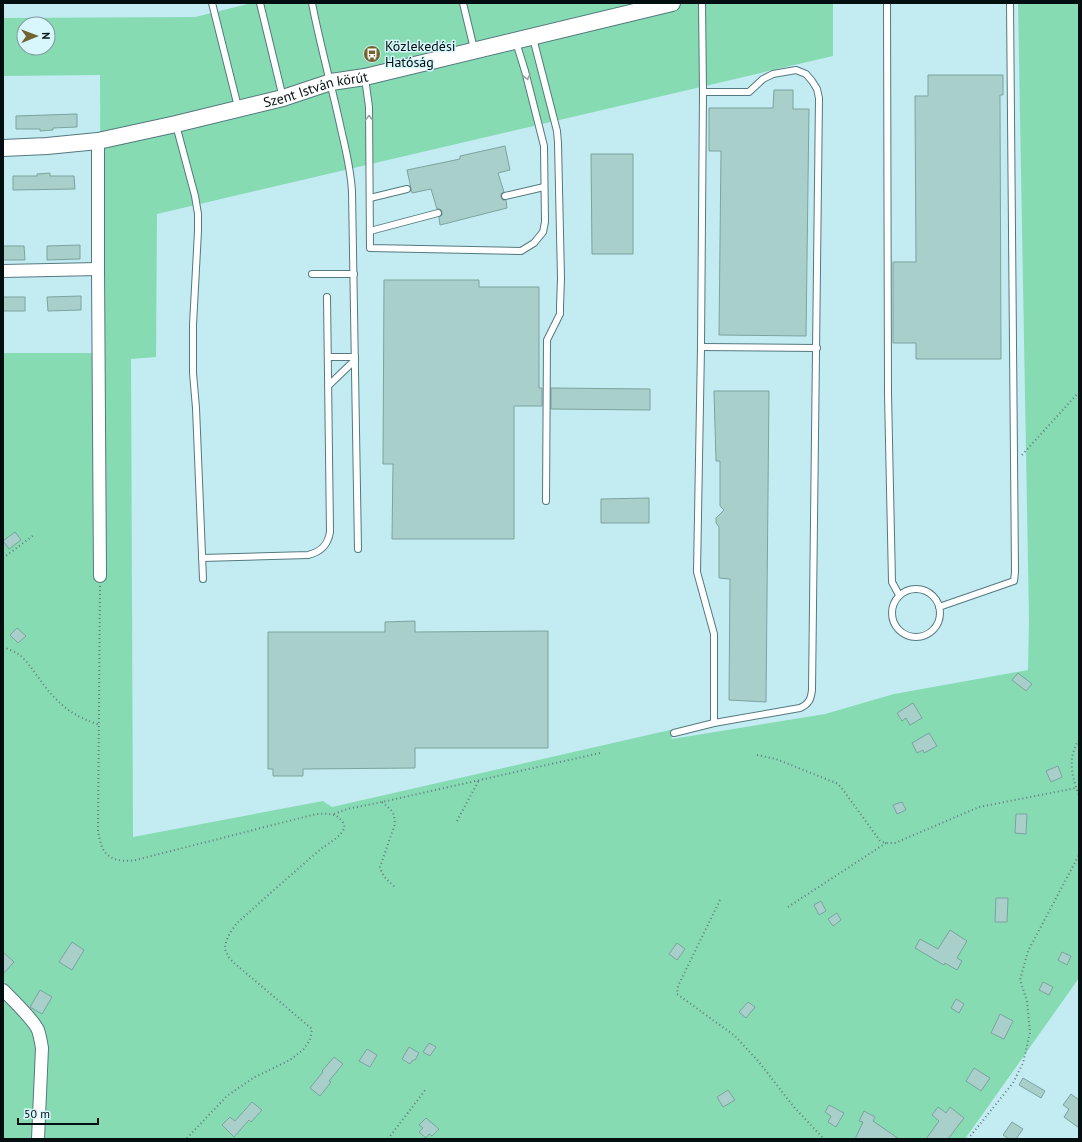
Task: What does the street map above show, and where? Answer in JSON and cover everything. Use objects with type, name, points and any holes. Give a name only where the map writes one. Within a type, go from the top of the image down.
[{"type":"street","name":"Szent István körút","points":[[3,148],[47,146],[98,141],[283,98],[331,82],[365,77],[474,51],[633,10],[672,3]]},
{"type":"street","points":[[98,141],[100,576]]},
{"type":"street","points":[[3,271],[98,269]]},
{"type":"street","points":[[3,990],[32,1021],[40,1038],[42,1048],[38,1139]]},
{"type":"lane","points":[[212,3],[239,109]]},
{"type":"lane","points":[[260,3],[283,98]]},
{"type":"lane","points":[[312,3],[351,172],[358,549]]},
{"type":"lane","points":[[463,3],[474,51]]},
{"type":"lane","points":[[702,3],[703,92],[701,347],[697,572],[714,634],[714,724]]},
{"type":"lane","points":[[886,3],[888,386],[892,582],[899,595]]},
{"type":"lane","points":[[940,607],[1014,581],[1010,3]]},
{"type":"lane","points":[[533,36],[557,131],[558,143],[561,278],[560,314],[547,340],[546,501]]},
{"type":"lane","points":[[365,77],[369,107],[370,248],[521,251],[534,243],[543,232],[545,222],[544,146],[516,40]]},
{"type":"lane","points":[[674,733],[800,708],[806,705],[812,697],[817,348],[818,89],[806,74],[796,70],[773,74],[763,79],[749,92],[703,92]]},
{"type":"lane","points":[[176,124],[195,196],[198,214],[193,325],[193,373],[196,408],[202,578]]},
{"type":"lane","points":[[505,196],[544,187]]},
{"type":"lane","points":[[370,198],[407,188]]},
{"type":"lane","points":[[370,231],[438,213]]},
{"type":"lane","points":[[312,274],[354,274]]},
{"type":"lane","points":[[202,558],[308,555],[314,554],[324,547],[329,538],[329,385],[327,297]]},
{"type":"lane","points":[[701,347],[817,348]]},
{"type":"lane","points":[[328,357],[355,358]]},
{"type":"lane","points":[[329,385],[355,358]]},
{"type":"lane","points":[[916,588],[923,589],[934,596],[940,607],[939,620],[936,626],[926,635],[919,637],[912,637],[900,631],[893,622],[892,616],[893,605],[899,595],[904,591],[916,588]]},
{"type":"path","points":[[1017,460],[1079,392]]},
{"type":"path","points":[[3,558],[34,535]]},
{"type":"path","points":[[100,576],[98,831],[102,847],[107,854],[114,859],[124,862],[136,860],[316,814],[333,814],[347,809],[600,753]]},
{"type":"path","points":[[3,647],[15,652],[24,659],[56,700],[72,713],[78,717],[99,725]]},
{"type":"path","points":[[1079,740],[1072,753],[1071,765],[1079,795]]},
{"type":"path","points":[[757,755],[776,759],[836,783],[841,787],[880,841],[886,843],[895,843],[979,807],[1076,788]]},
{"type":"path","points":[[457,821],[479,780]]},
{"type":"path","points":[[382,802],[394,815],[395,824],[380,867],[384,877],[395,887]]},
{"type":"path","points":[[186,1139],[227,1096],[253,1078],[290,1060],[303,1050],[310,1040],[312,1029],[233,962],[226,954],[225,948],[232,929],[237,923],[298,868],[342,834],[344,829],[343,822],[333,814]]},
{"type":"path","points":[[788,907],[886,843]]},
{"type":"path","points":[[968,1139],[1013,1083],[1023,1063],[1030,1033],[1027,1001],[1020,980],[1028,951],[1079,855]]},
{"type":"path","points":[[720,900],[678,986],[676,994],[736,1036],[759,1062],[793,1106],[824,1139]]},
{"type":"path","points":[[388,1139],[426,1089]]},
{"type":"green space","points":[[252,3],[833,3],[833,56],[157,214],[156,357],[131,359],[133,837],[323,801],[332,807],[670,730],[672,739],[825,714],[894,694],[1028,670],[1029,620],[1018,3],[1079,3],[1079,978],[965,1139],[3,1139],[3,1000],[14,991],[3,981],[3,353],[101,353],[100,75],[3,76],[3,18],[16,18],[16,56],[56,56],[56,18],[195,17]]},
{"type":"building","points":[[928,75],[1003,75],[1003,95],[1000,95],[1001,359],[916,359],[916,343],[893,343],[893,262],[916,262],[915,96],[928,96]]},
{"type":"building","points":[[774,90],[793,90],[793,109],[809,109],[806,336],[719,335],[721,151],[709,151],[709,108],[773,108]]},
{"type":"building","points":[[77,114],[77,127],[53,128],[53,130],[40,131],[40,129],[16,129],[16,116]]},
{"type":"building","points":[[505,146],[510,170],[498,173],[504,192],[501,194],[501,197],[503,200],[506,200],[507,208],[440,225],[439,217],[442,215],[442,211],[437,209],[431,189],[412,193],[407,170],[460,159],[460,156]]},
{"type":"building","points":[[591,154],[633,154],[633,254],[592,254]]},
{"type":"building","points":[[50,173],[50,176],[74,176],[75,189],[13,190],[13,176],[37,176],[37,174]]},
{"type":"building","points":[[80,245],[80,259],[47,260],[47,246]]},
{"type":"building","points":[[3,246],[24,246],[25,260],[3,260]]},
{"type":"building","points":[[384,280],[479,280],[479,287],[539,287],[539,388],[542,388],[542,406],[514,406],[514,539],[392,539],[393,464],[383,464]]},
{"type":"building","points":[[81,296],[81,310],[48,311],[47,297]]},
{"type":"building","points":[[3,297],[25,297],[25,311],[3,311]]},
{"type":"building","points":[[551,388],[650,389],[650,410],[551,409]]},
{"type":"building","points":[[714,391],[769,391],[766,702],[729,700],[730,579],[719,578],[719,527],[716,523],[716,518],[724,510],[720,506],[720,461],[716,461]]},
{"type":"building","points":[[649,498],[649,523],[601,523],[601,499]]},
{"type":"building","points":[[15,532],[21,540],[9,549],[3,541]]},
{"type":"building","points":[[415,621],[415,632],[548,631],[548,748],[415,748],[415,768],[303,769],[303,776],[273,776],[273,769],[268,769],[268,632],[385,632],[385,622]]},
{"type":"building","points":[[17,628],[26,636],[18,643],[10,635]]},
{"type":"building","points":[[1018,673],[1032,684],[1026,691],[1012,680]]},
{"type":"building","points":[[913,703],[922,718],[910,725],[906,718],[902,721],[897,713]]},
{"type":"building","points":[[929,733],[937,746],[924,753],[923,750],[917,753],[912,743]]},
{"type":"building","points":[[1058,766],[1062,777],[1051,782],[1046,771]]},
{"type":"building","points":[[902,802],[906,810],[897,814],[893,805]]},
{"type":"building","points":[[1016,814],[1027,814],[1026,834],[1015,833]]},
{"type":"building","points":[[996,898],[1008,898],[1007,922],[995,922]]},
{"type":"building","points":[[821,901],[826,911],[819,915],[814,905]]},
{"type":"building","points":[[837,913],[841,920],[833,926],[828,919]]},
{"type":"building","points":[[950,930],[967,941],[957,958],[962,961],[957,970],[945,963],[944,965],[915,948],[920,939],[938,949]]},
{"type":"building","points":[[72,942],[84,950],[72,970],[59,962]]},
{"type":"building","points":[[677,943],[685,949],[677,960],[669,954]]},
{"type":"building","points":[[3,952],[14,962],[3,974]]},
{"type":"building","points":[[1062,952],[1071,956],[1067,965],[1058,960]]},
{"type":"building","points":[[1043,982],[1053,987],[1049,995],[1039,990]]},
{"type":"building","points":[[40,990],[52,997],[42,1014],[30,1007]]},
{"type":"building","points":[[956,999],[964,1004],[959,1013],[951,1008]]},
{"type":"building","points":[[748,1002],[755,1007],[746,1018],[739,1012]]},
{"type":"building","points":[[1000,1014],[1013,1021],[1004,1039],[991,1033]]},
{"type":"building","points":[[429,1043],[436,1047],[430,1056],[423,1052]]},
{"type":"building","points":[[409,1047],[419,1053],[415,1060],[413,1060],[410,1064],[402,1059]]},
{"type":"building","points":[[367,1049],[377,1055],[370,1067],[359,1061]]},
{"type":"building","points":[[334,1057],[343,1064],[329,1081],[331,1082],[320,1096],[310,1088]]},
{"type":"building","points":[[974,1068],[990,1078],[981,1091],[966,1081]]},
{"type":"building","points":[[1023,1078],[1045,1091],[1041,1098],[1019,1085]]},
{"type":"building","points":[[728,1090],[735,1100],[723,1107],[717,1097]]},
{"type":"building","points":[[1071,1094],[1079,1100],[1079,1128],[1064,1117],[1069,1109],[1063,1105]]},
{"type":"building","points":[[252,1102],[262,1110],[251,1122],[249,1120],[234,1137],[222,1125],[230,1117],[235,1121]]},
{"type":"building","points":[[829,1105],[844,1113],[836,1127],[828,1122],[831,1116],[825,1112]]},
{"type":"building","points":[[938,1107],[946,1113],[950,1107],[964,1118],[948,1139],[926,1139],[939,1121],[932,1115]]},
{"type":"building","points":[[864,1111],[875,1117],[873,1121],[899,1139],[855,1139],[863,1122],[859,1121]]},
{"type":"building","points":[[426,1118],[439,1129],[432,1136],[429,1134],[426,1138],[419,1132],[423,1128],[419,1125]]},
{"type":"building","points":[[1012,1122],[1023,1129],[1016,1139],[1009,1139],[1003,1135]]},
{"type":"place","name":"Közlekedési Hatóság","points":[[372,54]]}]
